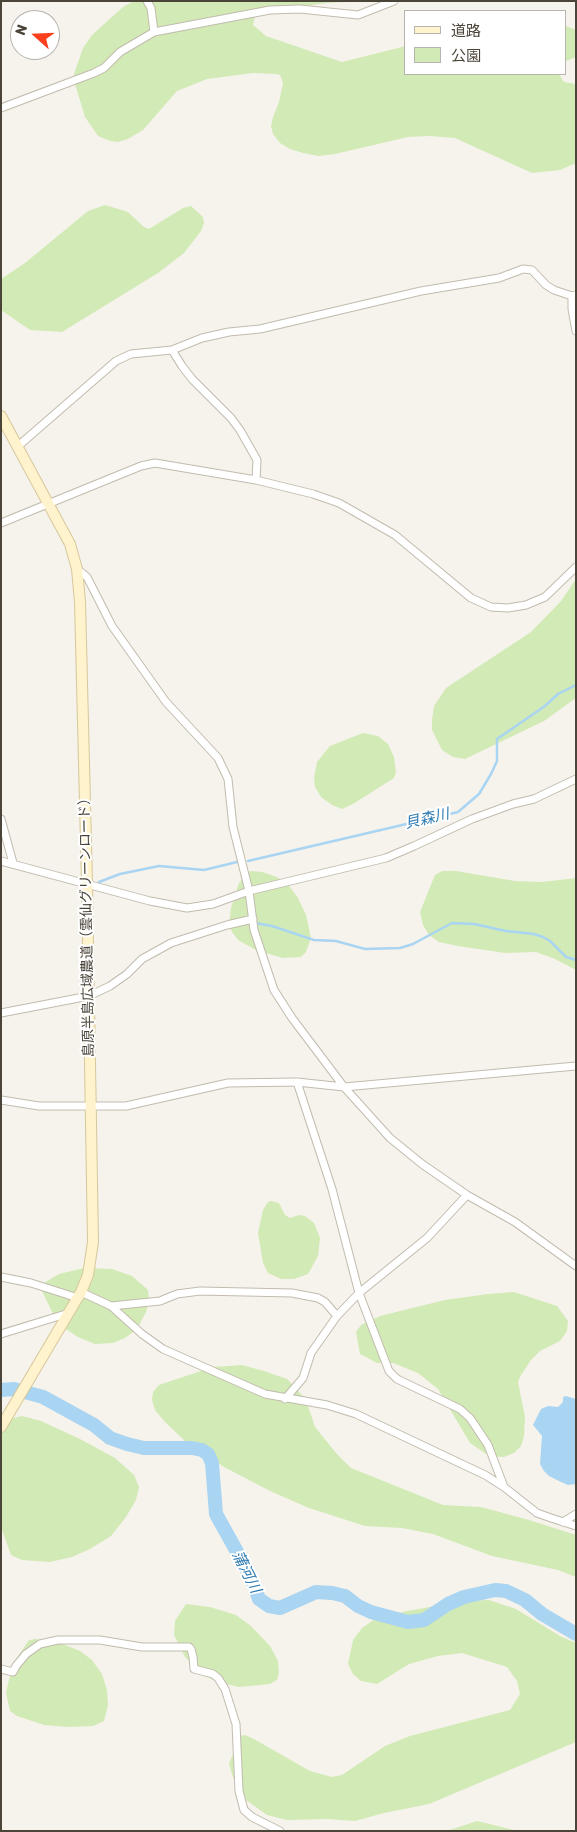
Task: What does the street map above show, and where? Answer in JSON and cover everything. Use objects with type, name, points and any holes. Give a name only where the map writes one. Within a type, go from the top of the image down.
[{"type":"street","points":[[147,1],[152,13],[154,32]]},
{"type":"street","points":[[1,108],[94,73],[104,68],[120,52],[154,32],[270,10],[300,9],[358,15],[394,1]]},
{"type":"street","points":[[17,447],[116,361],[131,354],[172,350],[202,338],[229,332],[260,330],[421,292],[499,278],[523,269],[532,270],[546,285],[554,290],[574,295],[572,309],[576,331]]},
{"type":"street","points":[[172,350],[192,379],[231,418],[240,430],[257,460],[256,480]]},
{"type":"street","name":"島原半島広域農道（雲仙グリーンロード）","points":[[1,416],[70,544],[77,569],[80,602],[87,884],[93,1242],[88,1275],[80,1295],[4,1423]]},
{"type":"street","points":[[1,523],[141,466],[155,463],[256,480],[313,494],[339,503],[395,535],[471,598],[491,607],[508,608],[526,605],[545,597],[576,567]]},
{"type":"street","points":[[77,569],[87,577],[112,626],[166,702],[218,758],[228,779],[233,827],[248,891],[254,930],[265,968],[274,990],[292,1018],[344,1087],[390,1138],[422,1164],[467,1195],[515,1222],[576,1266]]},
{"type":"street","points":[[1,861],[150,901],[187,908],[213,904],[248,891],[386,858],[472,819],[513,804],[534,799],[576,779]]},
{"type":"street","points":[[1,819],[13,863]]},
{"type":"street","points":[[1,1013],[89,996],[110,986],[127,974],[142,959],[171,943],[252,919]]},
{"type":"street","points":[[1,1100],[39,1106],[126,1106],[228,1083],[296,1082],[344,1087],[576,1066]]},
{"type":"street","points":[[296,1082],[332,1189],[359,1293],[389,1371],[397,1379],[460,1409],[470,1418],[488,1445],[504,1487]]},
{"type":"street","points":[[285,1399],[303,1378],[311,1353],[337,1316],[359,1293],[427,1238],[467,1195]]},
{"type":"street","points":[[1,1278],[80,1295],[111,1306],[142,1334],[163,1349],[264,1394],[327,1405],[356,1414],[457,1461],[504,1487],[537,1513],[576,1526]]},
{"type":"street","points":[[111,1306],[160,1301],[177,1294],[200,1291],[292,1293],[318,1298],[325,1302],[337,1316]]},
{"type":"street","points":[[1,1334],[69,1313]]},
{"type":"street","points":[[563,1522],[576,1514]]},
{"type":"street","points":[[1,1669],[13,1672],[26,1654],[40,1644],[58,1640],[100,1640],[142,1647],[189,1647],[193,1657],[194,1669],[218,1678],[225,1689],[236,1724],[239,1792],[244,1810],[252,1817],[280,1831]]},
{"type":"green space","points":[[134,1],[366,1],[327,3],[283,9],[255,17],[253,25],[266,36],[342,62],[404,46],[404,75],[560,75],[564,82],[576,84],[576,163],[560,170],[532,173],[455,138],[430,136],[408,137],[335,154],[319,156],[303,153],[290,149],[280,143],[273,134],[271,126],[283,83],[280,75],[276,74],[253,73],[207,79],[177,91],[143,130],[128,139],[118,142],[110,141],[98,136],[85,117],[73,77],[83,48],[92,35],[123,7]]},
{"type":"green space","points":[[567,26],[576,30],[576,57],[567,61]]},
{"type":"green space","points":[[105,205],[128,212],[144,227],[149,229],[183,208],[191,206],[203,217],[204,223],[201,231],[184,253],[158,273],[62,332],[30,330],[1,310],[1,279],[25,263],[88,211]]},
{"type":"green space","points":[[576,579],[576,698],[544,721],[465,759],[453,757],[442,750],[432,730],[432,720],[434,706],[446,688],[531,632],[561,601]]},
{"type":"green space","points":[[363,733],[378,736],[388,744],[394,757],[396,772],[394,778],[342,809],[321,797],[315,787],[314,778],[317,762],[330,746]]},
{"type":"green space","points":[[251,871],[277,877],[290,887],[298,898],[306,915],[311,938],[306,952],[301,957],[283,958],[256,950],[238,940],[232,932],[229,925],[231,908],[239,883]]},
{"type":"green space","points":[[442,871],[456,871],[515,881],[542,882],[576,878],[576,970],[536,952],[505,953],[458,946],[439,942],[429,935],[423,925],[420,912],[435,875]]},
{"type":"green space","points":[[268,1202],[279,1203],[285,1215],[290,1218],[299,1215],[305,1216],[314,1223],[320,1238],[318,1256],[308,1274],[294,1279],[281,1279],[268,1273],[263,1263],[258,1233],[263,1210]]},
{"type":"green space","points":[[84,1268],[112,1269],[132,1276],[148,1290],[149,1301],[146,1312],[137,1329],[125,1338],[113,1343],[95,1344],[78,1337],[58,1324],[41,1289],[44,1283],[59,1274]]},
{"type":"green space","points":[[514,1292],[557,1306],[568,1321],[567,1331],[560,1341],[540,1351],[531,1360],[518,1382],[525,1417],[524,1436],[521,1446],[514,1453],[504,1457],[489,1456],[470,1443],[438,1389],[418,1373],[393,1363],[377,1363],[360,1354],[356,1332],[361,1325],[380,1316],[445,1300]]},
{"type":"green space","points":[[242,1365],[287,1379],[306,1400],[315,1427],[351,1468],[443,1505],[481,1507],[576,1535],[576,1577],[558,1570],[492,1556],[433,1534],[402,1528],[365,1526],[309,1508],[270,1491],[224,1467],[185,1441],[155,1410],[152,1400],[153,1392],[159,1385],[213,1367]]},
{"type":"green space","points":[[22,1416],[41,1421],[115,1458],[134,1475],[139,1487],[136,1500],[111,1536],[72,1557],[50,1562],[22,1560],[11,1555],[1,1527],[1,1421]]},
{"type":"green space","points":[[489,1600],[516,1609],[560,1636],[576,1643],[576,1742],[429,1804],[355,1821],[327,1819],[287,1820],[267,1815],[246,1800],[234,1780],[229,1764],[240,1736],[245,1735],[252,1738],[310,1771],[332,1777],[342,1775],[385,1746],[410,1736],[510,1710],[520,1694],[517,1681],[507,1667],[462,1653],[438,1656],[409,1664],[377,1684],[361,1681],[353,1674],[348,1664],[353,1640],[362,1628],[375,1619],[464,1601]]},
{"type":"green space","points":[[186,1604],[210,1607],[236,1615],[251,1626],[270,1646],[278,1661],[279,1673],[277,1680],[270,1684],[239,1687],[221,1683],[204,1676],[185,1657],[174,1635],[175,1621]]},
{"type":"green space","points":[[35,1639],[60,1643],[80,1651],[92,1660],[102,1674],[107,1690],[108,1705],[104,1721],[93,1726],[44,1725],[17,1716],[10,1711],[6,1693],[10,1675],[16,1659],[29,1640]]},
{"type":"green space","points":[[477,1821],[514,1830],[517,1831],[447,1831]]},
{"type":"water","points":[[563,1397],[576,1399],[576,1484],[568,1485],[549,1476],[544,1471],[540,1464],[542,1436],[533,1425],[541,1409],[548,1406],[558,1407],[563,1402]]},
{"type":"waterway","name":"貝森川","points":[[248,861],[458,812],[479,794],[491,774],[497,761],[497,739],[545,706],[558,694],[576,685]]},
{"type":"waterway","name":"貝森川","points":[[99,882],[120,874],[159,866],[204,870],[237,862]]},
{"type":"waterway","points":[[255,923],[272,926],[314,940],[336,941],[365,949],[400,948],[413,944],[452,923],[474,924],[543,937],[550,941],[566,957],[576,960]]},
{"type":"waterway","name":"蒲河川","points":[[1,1390],[14,1389],[43,1397],[94,1425],[110,1438],[127,1444],[144,1448],[192,1448],[202,1450],[208,1454],[212,1463],[216,1514],[251,1577],[259,1599],[269,1606],[280,1608],[316,1592],[332,1593],[345,1596],[358,1606],[371,1612],[408,1622],[424,1620],[448,1604],[464,1597],[495,1590],[506,1591],[525,1600],[542,1614],[576,1634]]}]
